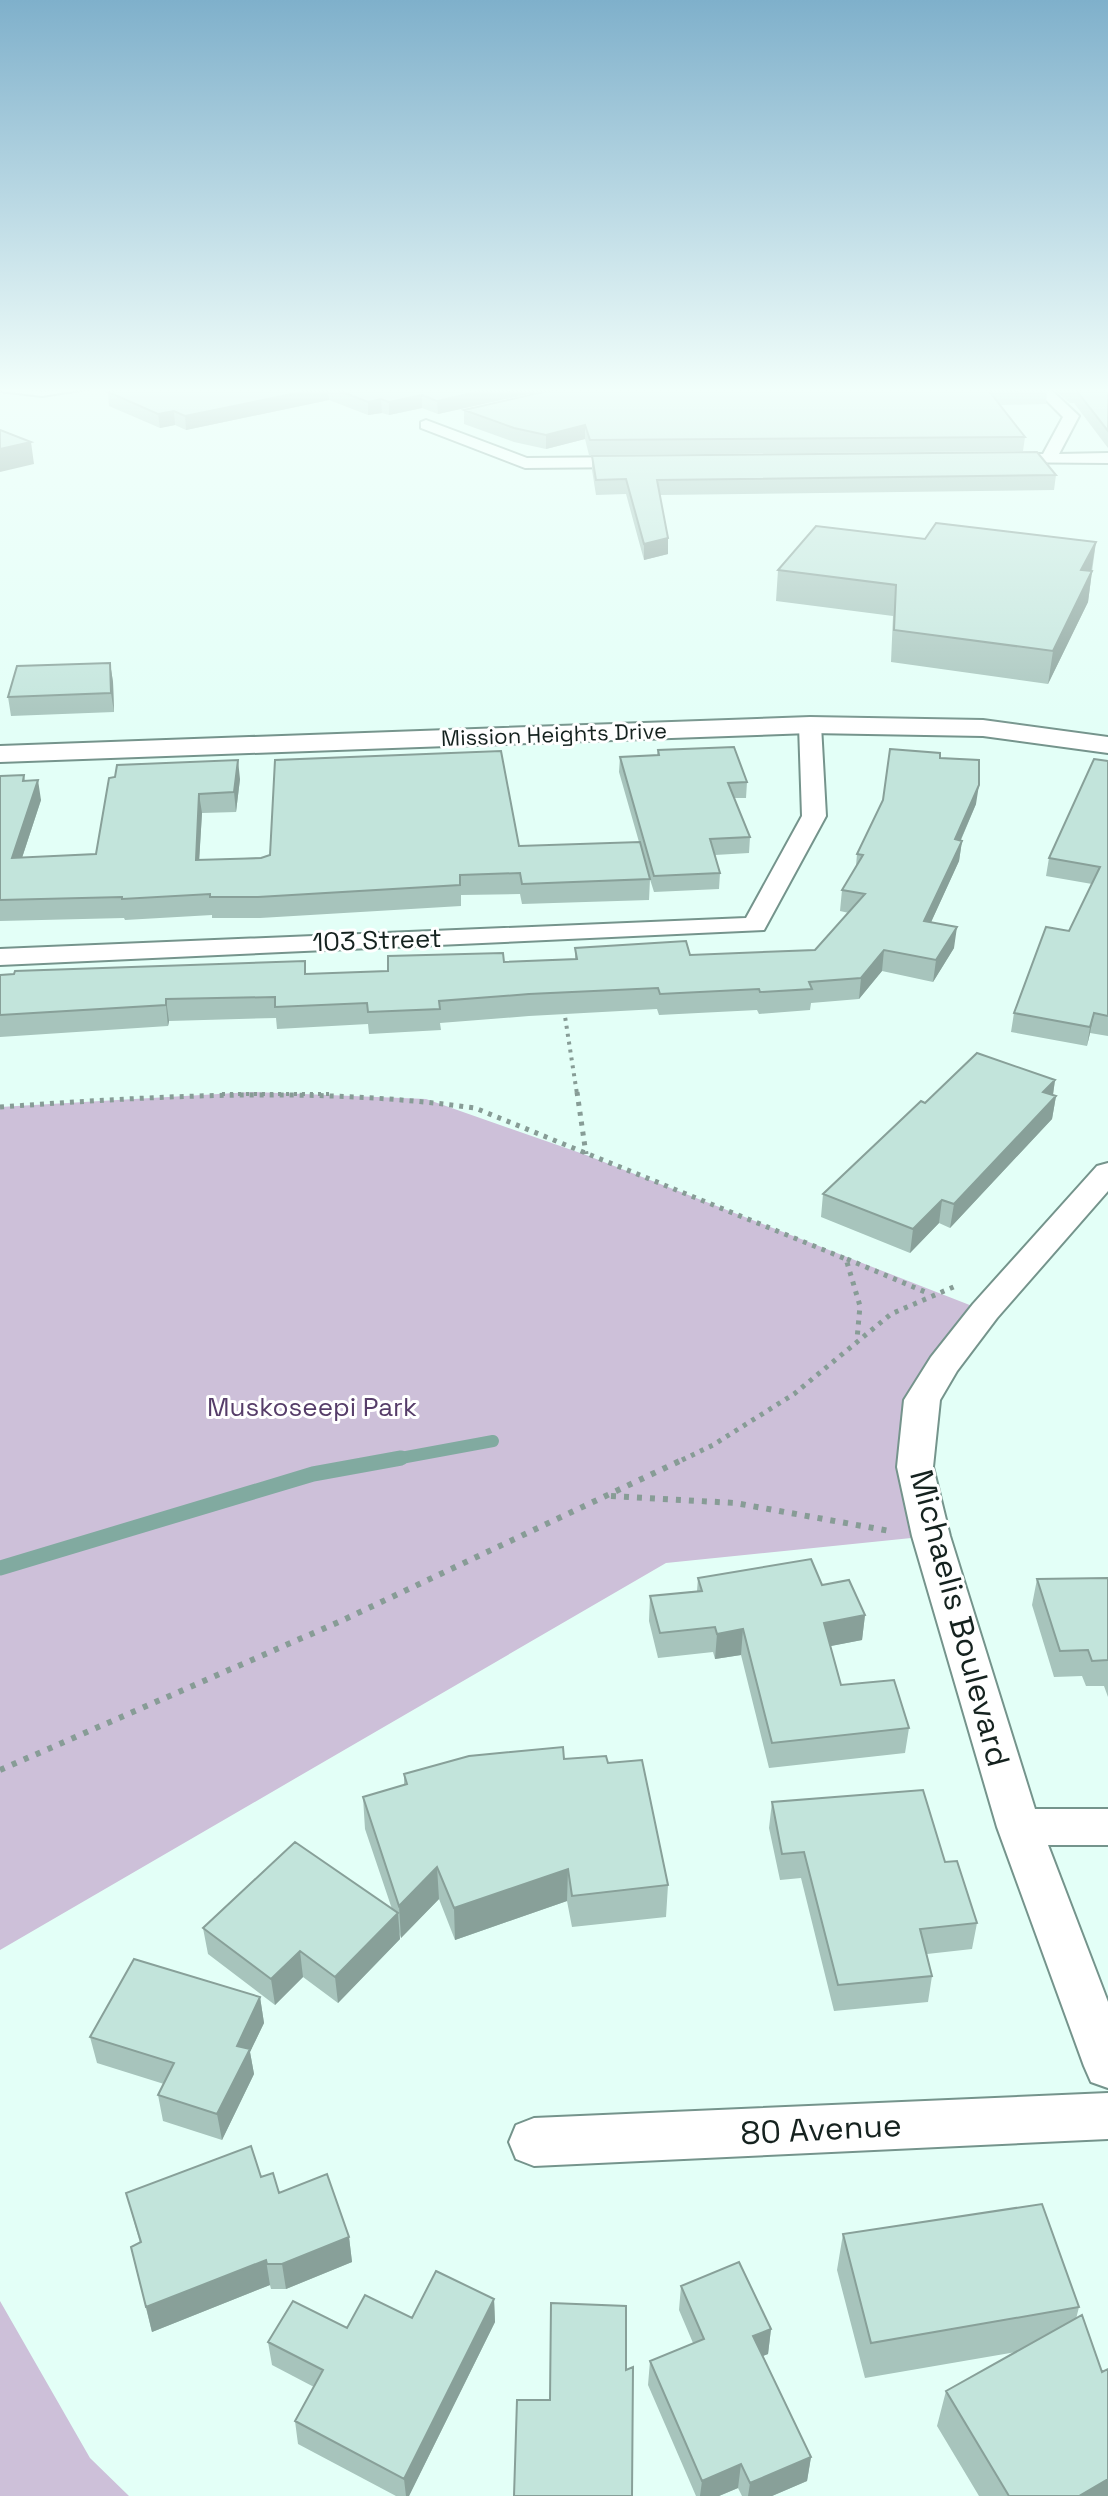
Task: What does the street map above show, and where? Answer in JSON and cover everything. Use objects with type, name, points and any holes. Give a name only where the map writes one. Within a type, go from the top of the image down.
[{"type":"street","name":"Mission Heights Drive","points":[[0,754],[810,725],[983,728],[1108,745]]},
{"type":"street","name":"103 Street","points":[[0,957],[755,925],[814,816],[810,725]]},
{"type":"street","name":"Michaelis Boulevard","points":[[1108,1172],[1012,1280],[943,1365],[922,1400],[915,1467],[931,1536],[1019,1827],[1108,2066]]},
{"type":"street","points":[[1019,1827],[1108,1827]]},
{"type":"street","name":"80 Avenue","points":[[534,2142],[1108,2116]]},
{"type":"path","points":[[564,1007],[586,1155]]},
{"type":"path","points":[[0,1107],[252,1092],[426,1099],[475,1108],[931,1294]]},
{"type":"path","points":[[846,1259],[860,1306],[856,1340]]},
{"type":"path","points":[[0,1770],[341,1621],[713,1445],[794,1394],[891,1314],[931,1294],[961,1284],[1012,1280]]},
{"type":"path","points":[[610,1496],[735,1503],[808,1514],[861,1528],[931,1536]]},
{"type":"green space","name":"Muskoseepi Park","points":[[252,1092],[426,1099],[586,1155],[985,1311],[922,1400],[931,1536],[666,1563],[0,1950],[0,1107]]},
{"type":"green space","points":[[0,2301],[90,2458],[129,2496],[0,2496]]},
{"type":"building","points":[[633,503],[661,503],[668,538],[644,544]]},
{"type":"building","points":[[936,523],[1096,542],[1081,570],[1092,571],[1053,651],[894,630],[896,585],[778,570],[816,526],[925,539]]},
{"type":"building","points":[[110,663],[111,693],[8,697],[17,666]]},
{"type":"building","points":[[734,747],[747,782],[728,783],[750,837],[710,839],[720,873],[654,876],[620,757],[659,755],[658,750]]},
{"type":"building","points":[[890,749],[940,753],[940,758],[979,760],[979,785],[955,839],[962,841],[924,921],[957,927],[936,960],[884,950],[861,978],[809,982],[812,989],[660,994],[658,988],[529,994],[439,1001],[440,1009],[368,1012],[367,1003],[275,1007],[275,997],[166,999],[166,1005],[0,1015],[0,975],[14,974],[15,971],[305,961],[305,974],[388,971],[388,956],[503,953],[504,962],[577,959],[575,948],[686,941],[690,955],[815,950],[865,894],[842,890],[863,855],[857,854],[883,800]]},
{"type":"building","points":[[501,751],[519,846],[640,842],[650,879],[522,884],[520,873],[460,875],[460,885],[258,897],[210,897],[210,894],[122,899],[0,900],[0,776],[24,775],[23,781],[38,780],[12,858],[96,854],[109,778],[115,777],[117,765],[238,760],[234,792],[199,794],[196,860],[261,858],[270,855],[275,760]]},
{"type":"building","points":[[1094,759],[1108,761],[1108,1016],[1094,1013],[1090,1027],[1014,1013],[1046,927],[1069,931],[1100,867],[1049,858]]},
{"type":"building","points":[[977,1053],[1055,1080],[1043,1092],[1056,1096],[954,1204],[942,1200],[913,1229],[823,1194],[921,1101],[925,1103]]},
{"type":"building","points":[[811,1559],[822,1585],[849,1580],[865,1615],[824,1623],[841,1685],[894,1680],[909,1728],[772,1743],[743,1629],[717,1634],[715,1627],[660,1633],[650,1596],[702,1591],[698,1578]]},
{"type":"building","points":[[1108,1578],[1108,1660],[1092,1661],[1088,1650],[1060,1651],[1037,1579]]},
{"type":"building","points":[[563,1747],[564,1759],[606,1756],[608,1763],[642,1760],[668,1885],[572,1896],[568,1869],[454,1908],[437,1867],[399,1906],[363,1797],[407,1784],[404,1774],[469,1756]]},
{"type":"building","points":[[923,1790],[945,1862],[957,1861],[977,1923],[920,1929],[932,1976],[838,1985],[804,1852],[782,1854],[772,1802]]},
{"type":"building","points":[[295,1842],[398,1913],[335,1977],[300,1951],[271,1979],[203,1928]]},
{"type":"building","points":[[134,1959],[260,1997],[237,2046],[250,2049],[217,2114],[158,2095],[174,2063],[90,2037]]},
{"type":"building","points":[[251,2146],[261,2177],[273,2173],[279,2193],[327,2174],[349,2237],[282,2264],[267,2264],[266,2260],[146,2307],[131,2247],[141,2242],[126,2193]]},
{"type":"building","points":[[1042,2204],[1079,2307],[871,2343],[843,2234]]},
{"type":"building","points":[[739,2262],[771,2329],[753,2336],[811,2457],[750,2483],[741,2464],[702,2481],[650,2361],[704,2339],[681,2286]]},
{"type":"building","points":[[436,2271],[494,2299],[404,2479],[295,2421],[323,2370],[268,2342],[293,2301],[347,2328],[365,2295],[412,2318]]},
{"type":"building","points":[[551,2303],[626,2306],[626,2370],[633,2367],[632,2496],[514,2496],[517,2400],[550,2400]]},
{"type":"building","points":[[1082,2315],[1102,2372],[1108,2369],[1108,2479],[1079,2496],[1009,2496],[946,2391]]},
{"type":"waterway","points":[[390,1460],[493,1441]]},
{"type":"waterway","points":[[390,1460],[401,1458]]},
{"type":"waterway","points":[[0,1568],[313,1474],[390,1460]]}]
